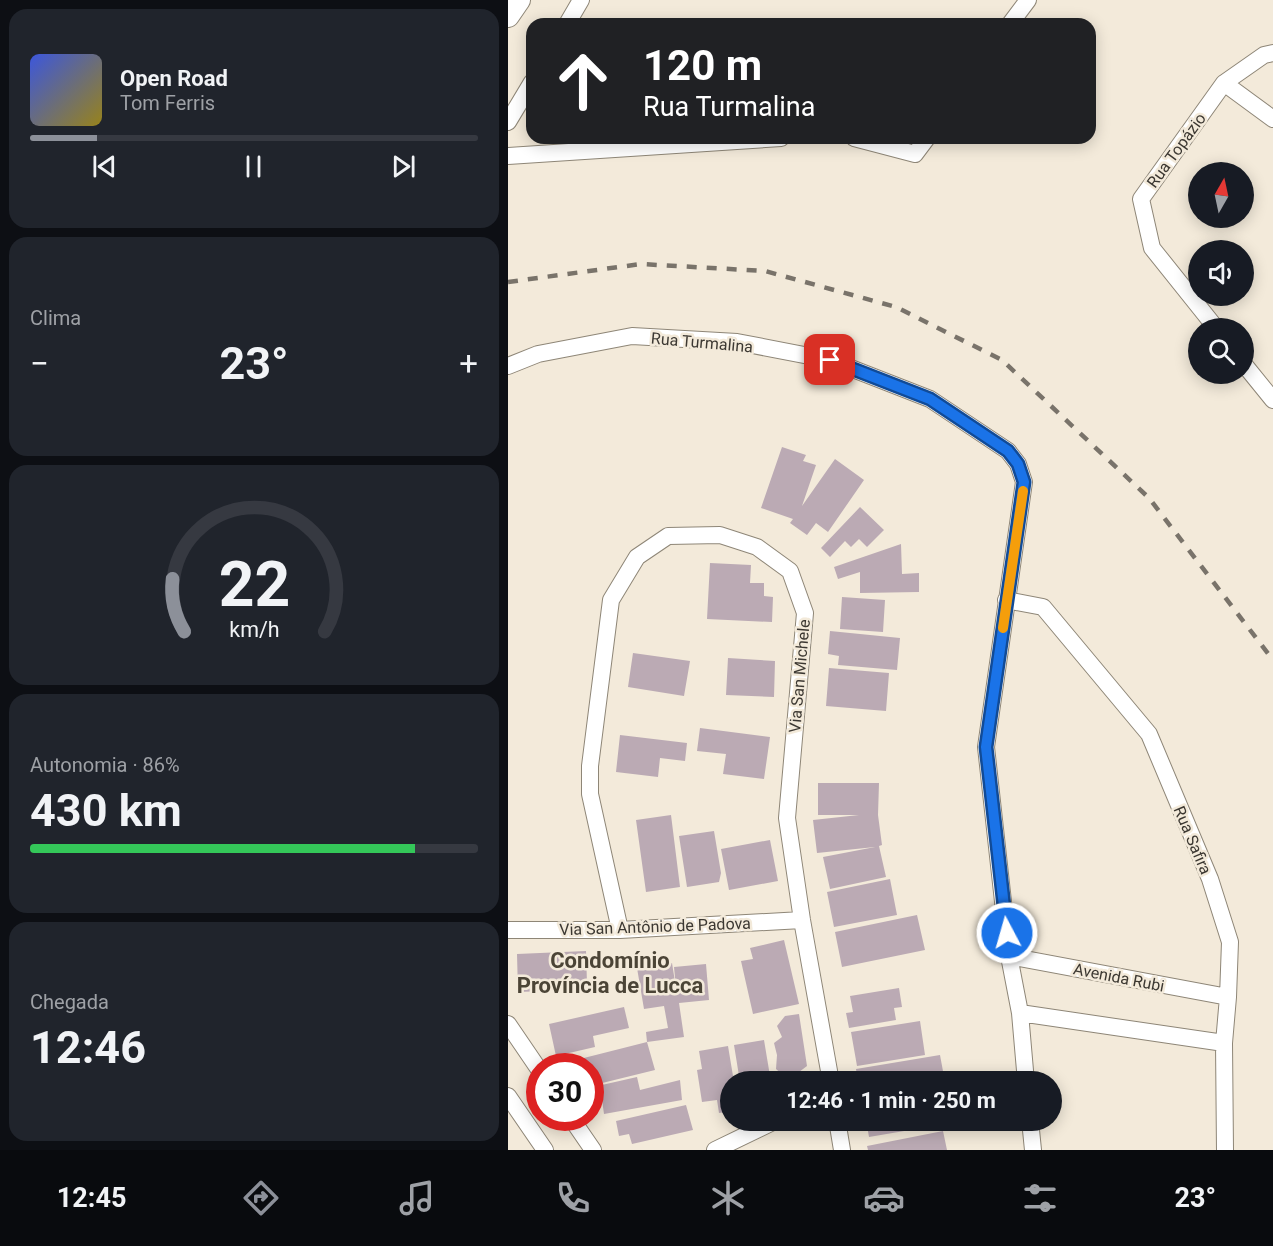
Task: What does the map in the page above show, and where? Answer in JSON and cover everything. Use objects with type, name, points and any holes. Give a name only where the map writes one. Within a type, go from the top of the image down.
[{"type":"main road","points":[[508,16],[519,0]]},
{"type":"street","points":[[570,18],[581,0]]},
{"type":"street","points":[[1014,18],[1028,0]]},
{"type":"street","name":"Rua Topázio","points":[[1208,318],[1152,248],[1141,199],[1224,83],[1264,55],[1273,53]]},
{"type":"street","points":[[1224,83],[1273,119]]},
{"type":"street","points":[[508,122],[526,92]]},
{"type":"street","points":[[508,156],[690,144]]},
{"type":"street","points":[[877,144],[915,154],[922,144]]},
{"type":"street","name":"Rua Turmalina","points":[[508,366],[538,354],[632,336],[737,342],[830,360],[930,399],[1008,451],[1018,464],[1024,482],[986,747],[1009,956],[1020,1013],[1025,1071]]},
{"type":"street","points":[[1254,377],[1273,400]]},
{"type":"street","name":"Via San Michele","points":[[620,930],[590,794],[590,766],[611,600],[637,557],[668,537],[720,535],[757,547],[790,571],[805,613],[787,818],[802,920],[829,1071]]},
{"type":"street","name":"Rua Safira","points":[[1006,600],[1043,607],[1149,734],[1210,879],[1230,942],[1224,1043],[1225,1150]]},
{"type":"street","name":"Via San Antônio de Padova","points":[[508,930],[620,930],[802,920]]},
{"type":"street","name":"Avenida Rubi","points":[[1009,956],[1228,997]]},
{"type":"street","points":[[1020,1013],[1224,1043]]},
{"type":"street","points":[[508,1024],[528,1053]]},
{"type":"street","points":[[508,1096],[545,1150]]},
{"type":"street","points":[[580,1131],[593,1150]]},
{"type":"street","points":[[715,1150],[754,1131]]},
{"type":"street","points":[[839,1131],[842,1150]]},
{"type":"street","points":[[1031,1131],[1033,1150]]},
{"type":"building","points":[[782,447],[806,455],[803,461],[816,465],[802,506],[835,459],[864,480],[828,532],[816,523],[807,535],[790,523],[793,519],[761,508]]},
{"type":"building","points":[[860,507],[884,530],[867,547],[859,539],[851,547],[845,541],[830,557],[821,548]]},
{"type":"building","points":[[901,544],[902,574],[919,573],[919,592],[860,593],[860,572],[838,579],[834,567]]},
{"type":"building","points":[[710,563],[751,565],[750,583],[764,583],[764,596],[773,597],[772,622],[707,619]]},
{"type":"building","points":[[842,597],[885,600],[883,632],[840,629]]},
{"type":"building","points":[[830,631],[900,638],[897,670],[838,665],[839,656],[828,654]]},
{"type":"building","points":[[633,653],[690,661],[684,696],[628,687]]},
{"type":"building","points":[[728,658],[775,661],[774,697],[726,695]]},
{"type":"building","points":[[829,668],[889,673],[886,711],[826,706]]},
{"type":"building","points":[[700,728],[770,737],[764,779],[723,774],[726,754],[697,751]]},
{"type":"building","points":[[620,735],[687,743],[685,761],[660,758],[658,777],[616,772]]},
{"type":"building","points":[[818,783],[879,783],[878,815],[882,845],[879,846],[886,877],[830,889],[823,857],[875,847],[817,853],[813,820],[859,815],[818,815]]},
{"type":"building","points":[[671,815],[680,887],[646,892],[636,820]]},
{"type":"building","points":[[714,831],[721,873],[719,882],[687,887],[679,836]]},
{"type":"building","points":[[770,840],[778,881],[729,890],[721,849]]},
{"type":"building","points":[[890,879],[897,915],[834,927],[827,892]]},
{"type":"building","points":[[917,915],[925,950],[842,967],[835,932]]},
{"type":"building","points":[[784,940],[799,1004],[753,1014],[741,961],[753,959],[750,948]]},
{"type":"building","points":[[586,951],[587,984],[544,986],[546,991],[518,992],[517,954]]},
{"type":"building","points":[[672,963],[676,988],[674,967],[706,964],[709,1000],[679,1003],[684,1037],[647,1042],[646,1032],[668,1028],[664,1006],[644,1009],[637,968]]},
{"type":"building","points":[[899,988],[902,1007],[894,1008],[896,1020],[849,1028],[846,1013],[853,1012],[850,996]]},
{"type":"building","points":[[624,1007],[629,1028],[593,1036],[595,1047],[569,1053],[555,1053],[549,1024]]},
{"type":"building","points":[[799,1014],[807,1066],[800,1071],[778,1071],[776,1069],[777,1055],[774,1043],[782,1037],[777,1026],[785,1016]]},
{"type":"building","points":[[920,1021],[925,1055],[857,1066],[851,1032]]},
{"type":"building","points":[[764,1040],[769,1071],[738,1071],[734,1045]]},
{"type":"building","points":[[647,1042],[655,1070],[604,1083],[604,1053]]},
{"type":"building","points":[[728,1046],[732,1071],[720,1071],[720,1113],[717,1100],[702,1102],[697,1070],[702,1069],[699,1051]]},
{"type":"building","points":[[940,1055],[943,1071],[856,1071],[856,1069]]},
{"type":"building","points":[[637,1077],[640,1090],[680,1080],[682,1100],[604,1114],[604,1084]]},
{"type":"building","points":[[686,1105],[693,1130],[632,1144],[629,1134],[619,1136],[616,1121]]},
{"type":"building","points":[[868,1131],[904,1131],[869,1137]]},
{"type":"building","points":[[943,1131],[947,1150],[868,1150],[867,1146]]},
{"type":"railway","points":[[508,282],[641,264],[765,271],[896,307],[1002,360],[1149,498],[1273,660]]},
{"type":"slow traffic","points":[[1003,628],[1023,491]]},
{"type":"district","name":"Condomínio Província de Lucca","points":[[610,972]]},
{"type":"route","points":[[830,360],[930,399],[1008,451],[1018,464],[1024,482],[986,747],[1007,933]]}]
